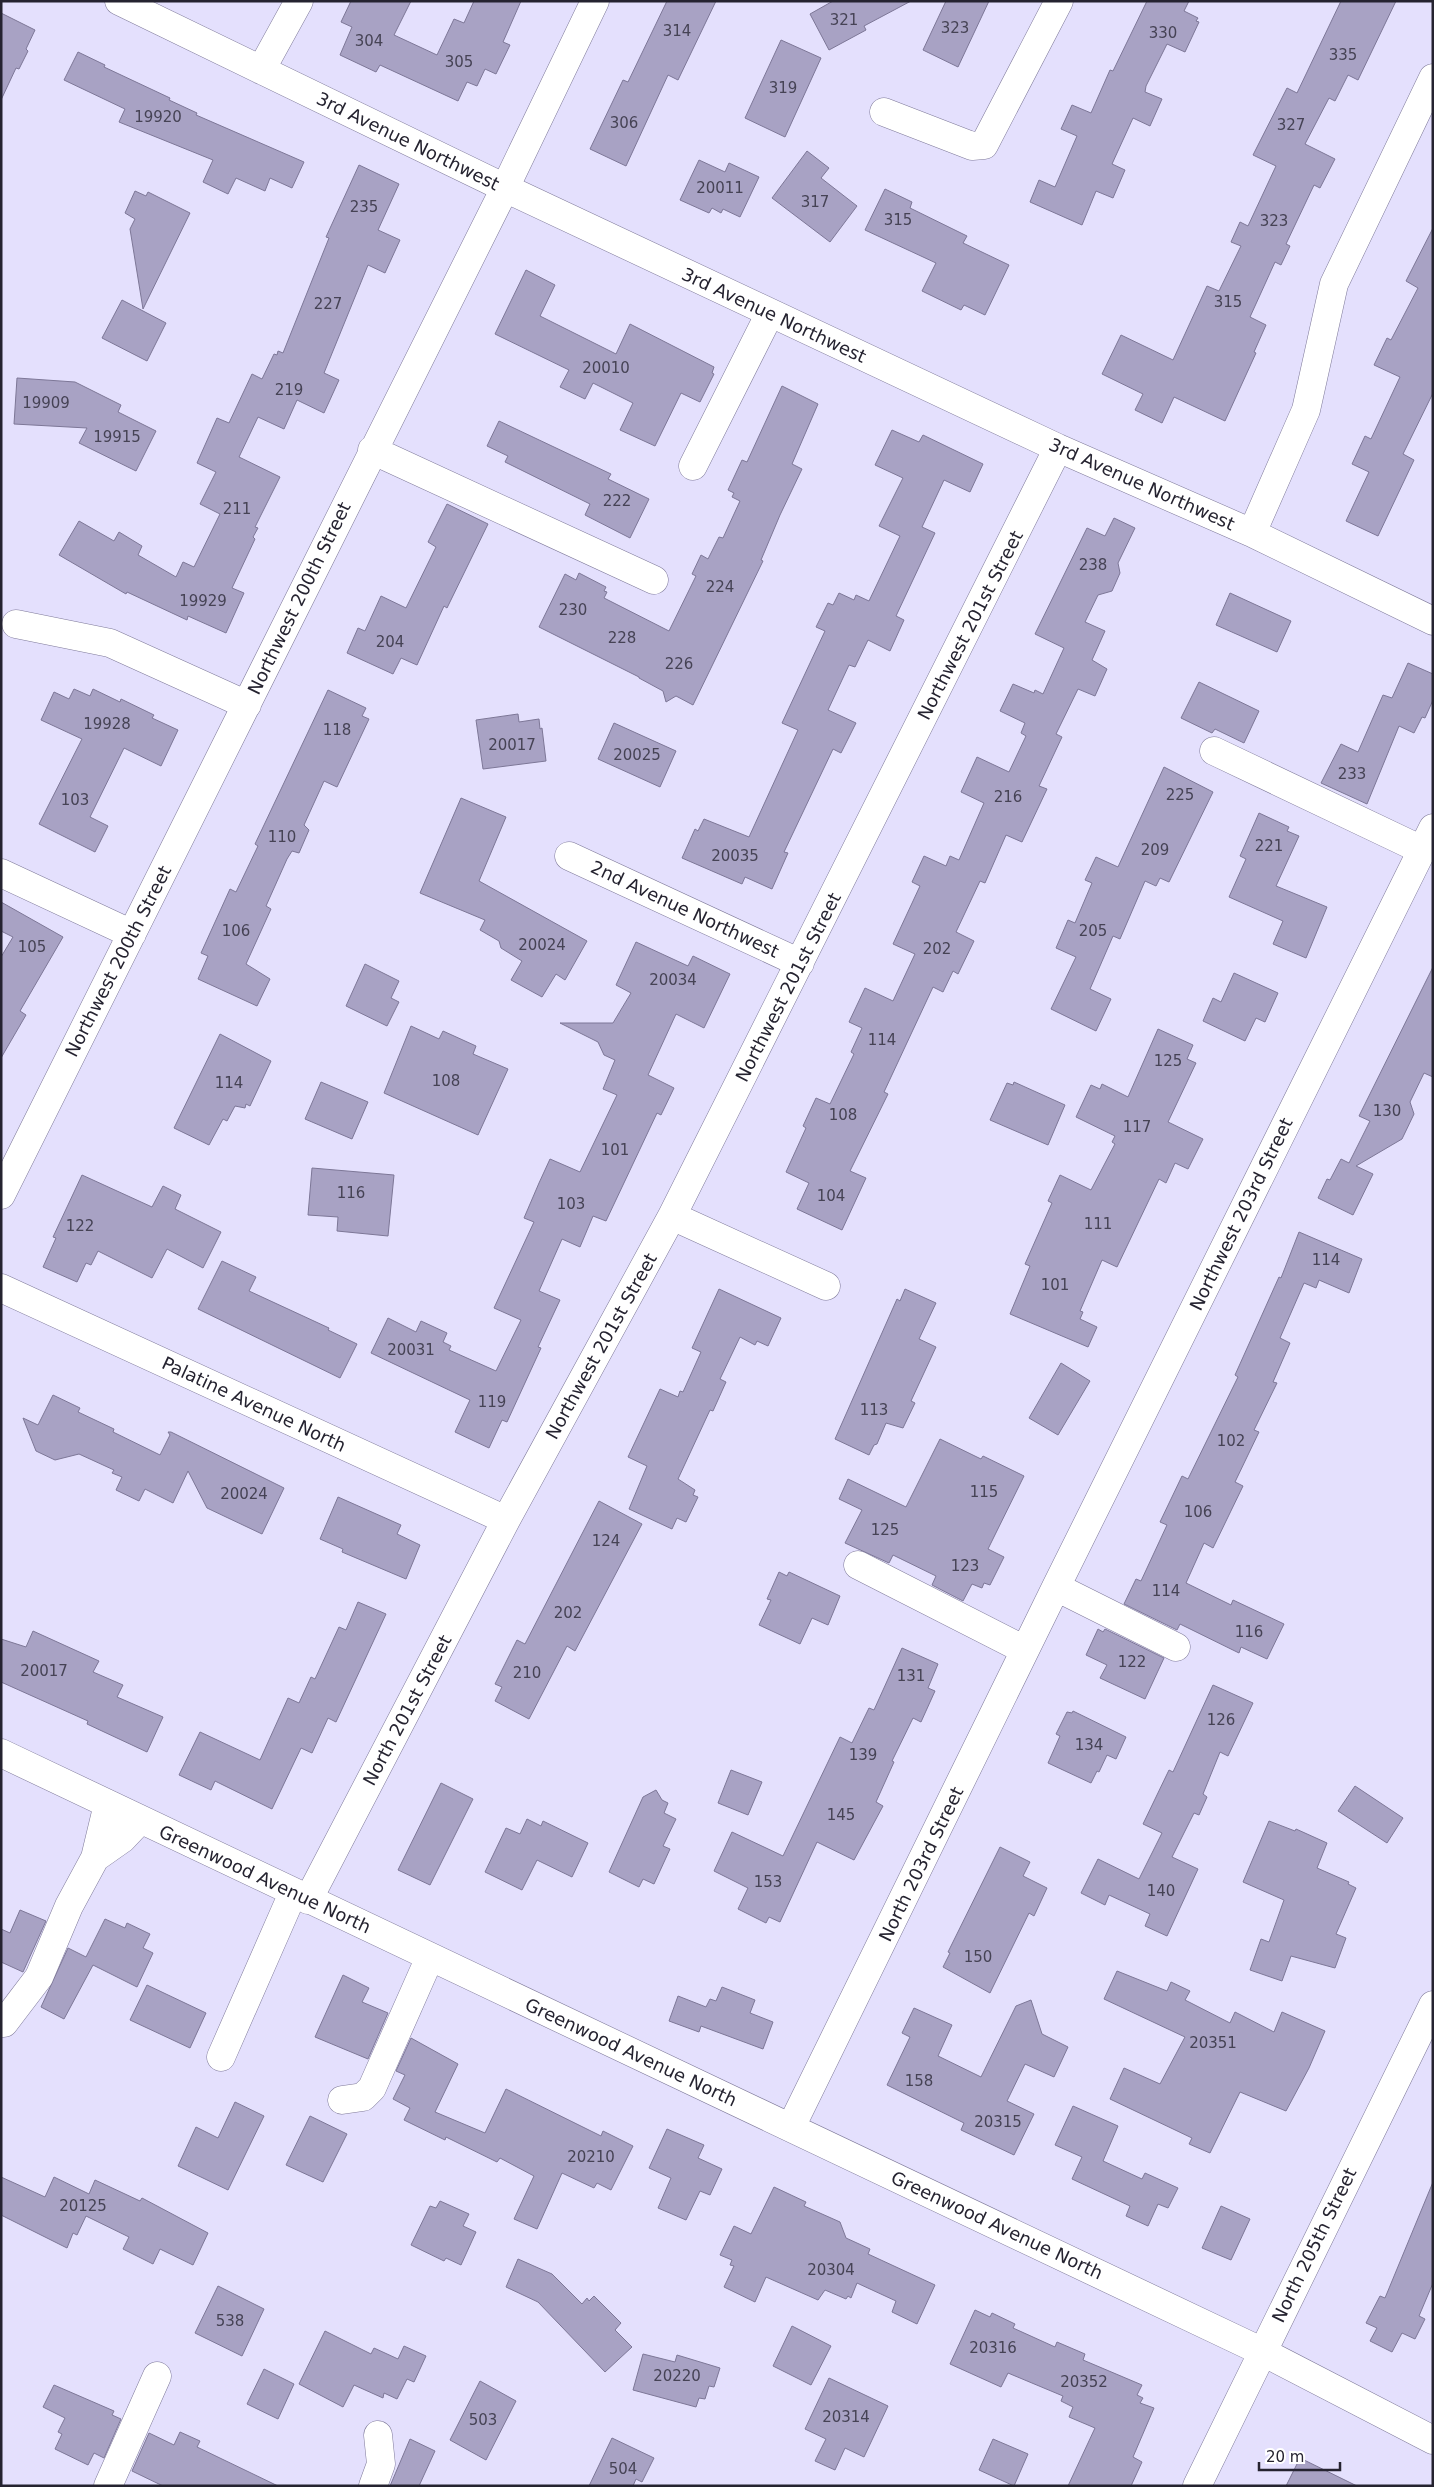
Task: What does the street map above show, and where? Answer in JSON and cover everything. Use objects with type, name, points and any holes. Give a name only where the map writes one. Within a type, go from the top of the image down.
[{"type":"street","name":"3rd Avenue Northwest","points":[[119,1],[505,188],[1058,448],[1252,533],[1433,621]]},
{"type":"street","points":[[262,70],[299,1]]},
{"type":"street","name":"Northwest 200th Street","points":[[1,1195],[247,705],[372,450],[505,188],[595,1]]},
{"type":"street","points":[[884,112],[972,146],[980,146],[986,142],[1058,1]]},
{"type":"street","points":[[1252,533],[1306,410],[1334,284],[1433,78]]},
{"type":"street","points":[[693,466],[770,313]]},
{"type":"street","name":"Northwest 201st Street","points":[[506,1520],[672,1216],[1058,448]]},
{"type":"street","points":[[372,450],[654,580]]},
{"type":"street","points":[[16,624],[110,643],[247,705]]},
{"type":"street","points":[[1214,751],[1427,839]]},
{"type":"street","name":"Northwest 203rd Street","points":[[1053,1594],[1427,839]]},
{"type":"street","name":"2nd Avenue Northwest","points":[[569,856],[800,963]]},
{"type":"street","points":[[1,873],[132,934]]},
{"type":"street","points":[[672,1216],[826,1286]]},
{"type":"street","name":"Palatine Avenue North","points":[[1,1288],[506,1520]]},
{"type":"street","name":"North 201st Street","points":[[221,2057],[300,1896],[506,1520]]},
{"type":"street","points":[[858,1565],[1025,1650]]},
{"type":"street","points":[[1053,1594],[1176,1647]]},
{"type":"street","name":"North 203rd Street","points":[[791,2127],[1053,1594]]},
{"type":"street","name":"Greenwood Avenue North","points":[[1,1753],[1261,2351],[1433,2440]]},
{"type":"street","points":[[4,2023],[39,1977],[69,1906],[95,1858],[108,1804]]},
{"type":"street","points":[[95,1858],[122,1839],[140,1820]]},
{"type":"street","points":[[342,2100],[363,2096],[372,2088],[430,1957]]},
{"type":"street","name":"North 205th Street","points":[[1196,2486],[1433,2005]]},
{"type":"street","points":[[108,2486],[157,2376]]},
{"type":"street","points":[[373,2486],[381,2464],[378,2435]]},
{"type":"building","points":[[351,1],[411,1],[394,35],[437,55],[454,19],[464,23],[474,1],[521,1],[503,42],[510,45],[496,74],[485,69],[477,86],[467,82],[458,101],[380,65],[376,72],[340,55],[352,27],[341,22]]},
{"type":"building","points":[[667,1],[716,1],[678,80],[668,75],[626,166],[590,149],[623,80],[628,82]]},
{"type":"building","points":[[833,1],[911,1],[864,26],[866,30],[829,50],[810,14]]},
{"type":"building","points":[[946,1],[989,1],[958,67],[923,50]]},
{"type":"building","points":[[1147,1],[1189,1],[1184,11],[1198,18],[1196,21],[1199,22],[1185,52],[1167,44],[1146,86],[1145,92],[1162,99],[1150,126],[1133,118],[1112,164],[1125,170],[1113,198],[1096,191],[1082,225],[1030,202],[1039,180],[1055,187],[1077,136],[1061,129],[1072,105],[1091,113],[1110,70],[1113,71]]},
{"type":"building","points":[[1341,1],[1396,1],[1358,80],[1348,75],[1335,101],[1329,98],[1305,144],[1335,159],[1320,188],[1314,185],[1286,244],[1290,246],[1281,265],[1275,262],[1250,317],[1266,325],[1254,352],[1256,353],[1225,421],[1174,397],[1162,423],[1135,410],[1143,394],[1102,374],[1121,335],[1173,360],[1207,286],[1219,291],[1241,246],[1231,242],[1240,222],[1248,226],[1276,166],[1253,155],[1287,88],[1297,93]]},
{"type":"building","points":[[1,13],[35,30],[26,49],[28,51],[19,69],[16,68],[1,100]]},
{"type":"building","points":[[781,40],[821,58],[785,137],[745,118]]},
{"type":"building","points":[[78,52],[105,65],[104,67],[170,98],[169,100],[197,113],[196,115],[304,162],[292,188],[270,178],[265,191],[236,178],[228,194],[203,182],[213,160],[119,122],[125,109],[64,80]]},
{"type":"building","points":[[807,151],[829,168],[821,178],[857,206],[830,242],[772,198]]},
{"type":"building","points":[[699,160],[725,172],[729,163],[759,177],[740,217],[723,209],[721,213],[712,208],[709,213],[680,200]]},
{"type":"building","points":[[359,165],[399,184],[378,230],[400,240],[385,273],[368,265],[324,373],[339,380],[324,413],[297,400],[284,429],[258,417],[239,457],[280,477],[255,527],[258,528],[253,537],[255,539],[232,588],[244,593],[226,633],[188,616],[187,620],[127,592],[126,594],[59,555],[79,521],[114,541],[119,532],[142,546],[138,555],[176,577],[183,562],[194,567],[220,514],[200,504],[216,472],[197,463],[217,418],[229,423],[252,374],[262,379],[274,354],[277,355],[278,351],[283,353],[329,238],[326,237]]},
{"type":"building","points":[[885,189],[912,202],[910,208],[967,236],[963,243],[1009,265],[985,315],[964,305],[961,310],[922,291],[936,263],[865,230]]},
{"type":"building","points":[[135,191],[146,196],[148,192],[190,213],[143,309],[130,229],[135,219],[125,213]]},
{"type":"building","points":[[1433,228],[1433,393],[1403,454],[1414,460],[1378,536],[1346,521],[1369,472],[1352,464],[1365,436],[1371,439],[1400,377],[1374,365],[1387,338],[1391,340],[1418,288],[1406,281]]},
{"type":"building","points":[[526,270],[555,285],[540,316],[616,354],[630,324],[714,367],[712,373],[714,374],[700,402],[681,393],[655,446],[620,430],[633,403],[593,383],[585,399],[560,387],[569,370],[495,334]]},
{"type":"building","points":[[122,300],[166,323],[147,361],[102,338]]},
{"type":"building","points":[[17,378],[75,382],[121,405],[118,412],[156,431],[136,471],[79,443],[87,428],[14,424]]},
{"type":"building","points":[[782,386],[818,404],[792,464],[802,469],[780,515],[761,560],[763,561],[693,705],[676,696],[666,702],[663,691],[539,627],[565,574],[576,580],[579,573],[606,587],[604,591],[607,592],[604,598],[669,631],[696,576],[692,574],[701,555],[708,559],[719,537],[723,538],[740,501],[732,497],[734,493],[728,490],[742,460],[747,462]]},
{"type":"building","points":[[499,421],[611,474],[608,479],[649,499],[630,538],[585,515],[590,504],[505,462],[508,456],[487,446]]},
{"type":"building","points":[[892,430],[919,442],[923,435],[983,464],[970,492],[944,480],[922,527],[935,533],[896,616],[904,620],[890,651],[868,640],[855,667],[849,665],[828,710],[856,723],[841,753],[833,749],[784,852],[788,853],[772,889],[745,877],[742,884],[682,858],[695,829],[698,831],[704,819],[749,837],[798,730],[782,723],[825,631],[816,627],[828,603],[833,605],[839,593],[854,600],[856,595],[869,601],[900,536],[879,526],[903,478],[875,465]]},
{"type":"building","points":[[447,504],[488,524],[447,608],[444,606],[417,665],[401,658],[393,674],[347,653],[358,628],[365,631],[381,596],[406,608],[436,547],[428,542]]},
{"type":"building","points":[[1114,518],[1135,528],[1118,563],[1120,573],[1112,591],[1098,595],[1085,622],[1105,631],[1092,660],[1107,669],[1095,696],[1078,689],[1056,734],[1062,737],[1039,786],[1047,789],[1022,842],[1006,835],[985,883],[980,881],[956,932],[974,941],[958,974],[953,971],[943,992],[933,987],[884,1092],[888,1094],[850,1171],[866,1178],[842,1230],[797,1209],[809,1183],[786,1172],[806,1128],[803,1126],[816,1098],[830,1104],[854,1054],[851,1052],[862,1028],[849,1022],[865,988],[893,1001],[915,954],[893,944],[920,886],[912,882],[924,856],[946,866],[950,856],[959,860],[984,803],[961,792],[977,757],[1009,772],[1026,736],[1021,733],[1025,723],[1000,711],[1013,684],[1034,693],[1035,690],[1043,694],[1064,648],[1035,634],[1087,528],[1105,536]]},
{"type":"building","points":[[1230,593],[1291,621],[1277,652],[1216,625]]},
{"type":"building","points":[[1408,663],[1433,674],[1433,700],[1425,718],[1422,717],[1414,733],[1399,726],[1367,804],[1321,783],[1341,744],[1358,752],[1383,695],[1392,698]]},
{"type":"building","points":[[1199,682],[1259,711],[1244,743],[1215,729],[1212,733],[1181,718]]},
{"type":"building","points":[[74,689],[90,696],[93,689],[120,702],[121,699],[154,715],[152,718],[178,730],[161,766],[124,748],[90,817],[108,826],[95,852],[39,824],[82,739],[41,720],[54,692],[69,699]]},
{"type":"building","points":[[328,690],[366,708],[362,716],[369,719],[337,787],[324,781],[304,825],[309,830],[299,853],[292,851],[287,859],[266,906],[271,909],[246,964],[270,979],[257,1006],[198,979],[208,956],[201,953],[230,889],[236,892],[258,846],[255,844]]},
{"type":"building","points":[[518,714],[519,722],[539,719],[546,761],[483,769],[476,720]]},
{"type":"building","points":[[614,723],[676,751],[660,787],[598,759]]},
{"type":"building","points":[[1164,767],[1213,792],[1169,882],[1160,878],[1156,886],[1145,881],[1120,939],[1113,936],[1090,989],[1111,999],[1096,1031],[1051,1009],[1076,957],[1056,948],[1068,920],[1075,923],[1092,883],[1085,880],[1096,857],[1118,867]]},
{"type":"building","points":[[461,798],[506,817],[479,881],[587,941],[565,980],[556,974],[542,997],[511,980],[522,961],[501,948],[499,941],[480,930],[485,920],[420,893]]},
{"type":"building","points":[[1259,813],[1289,827],[1287,831],[1299,836],[1276,886],[1327,907],[1306,958],[1273,944],[1283,921],[1229,897],[1246,859],[1240,856]]},
{"type":"building","points":[[1,902],[63,937],[20,1011],[26,1015],[1,1058],[1,957],[13,937],[1,931]]},
{"type":"building","points":[[636,942],[688,966],[693,956],[730,974],[704,1028],[676,1014],[648,1075],[674,1088],[661,1115],[657,1113],[606,1221],[593,1216],[580,1247],[562,1239],[539,1291],[560,1300],[538,1347],[541,1348],[507,1422],[502,1420],[489,1448],[455,1432],[470,1400],[371,1353],[388,1318],[416,1332],[421,1321],[447,1333],[443,1342],[451,1346],[449,1350],[496,1371],[521,1320],[494,1308],[534,1222],[524,1218],[539,1183],[550,1159],[580,1172],[617,1095],[603,1089],[615,1060],[604,1055],[598,1042],[560,1023],[613,1023],[631,993],[616,985]]},
{"type":"building","points":[[365,964],[399,981],[391,998],[399,1002],[387,1026],[346,1006]]},
{"type":"building","points":[[1433,967],[1433,1077],[1424,1073],[1410,1102],[1414,1114],[1402,1139],[1356,1166],[1373,1174],[1353,1215],[1318,1198],[1327,1179],[1330,1180],[1341,1159],[1349,1163],[1370,1121],[1359,1116]]},
{"type":"building","points":[[1234,973],[1278,993],[1265,1022],[1256,1018],[1245,1041],[1203,1021],[1213,998],[1221,1002]]},
{"type":"building","points":[[411,1026],[439,1039],[443,1031],[476,1046],[473,1054],[508,1069],[478,1135],[384,1093]]},
{"type":"building","points":[[1158,1029],[1193,1045],[1187,1059],[1196,1063],[1168,1122],[1203,1139],[1188,1169],[1175,1163],[1166,1183],[1159,1179],[1117,1267],[1102,1260],[1080,1311],[1083,1312],[1080,1319],[1097,1327],[1088,1347],[1010,1314],[1030,1266],[1025,1264],[1052,1203],[1048,1201],[1060,1175],[1091,1190],[1115,1144],[1112,1142],[1115,1136],[1076,1117],[1091,1085],[1100,1089],[1102,1084],[1128,1097]]},
{"type":"building","points":[[220,1034],[271,1061],[250,1106],[246,1104],[245,1108],[235,1106],[227,1121],[223,1119],[209,1145],[174,1128]]},
{"type":"building","points":[[321,1082],[368,1102],[352,1139],[305,1119]]},
{"type":"building","points":[[1014,1082],[1065,1105],[1048,1145],[990,1120],[1007,1083],[1013,1085]]},
{"type":"building","points":[[312,1168],[394,1175],[388,1236],[337,1231],[338,1217],[308,1215]]},
{"type":"building","points":[[82,1175],[152,1207],[163,1186],[181,1195],[175,1209],[221,1232],[203,1268],[167,1249],[152,1278],[98,1251],[91,1265],[86,1263],[77,1282],[43,1267],[56,1238],[53,1237]]},
{"type":"building","points":[[1299,1232],[1362,1259],[1349,1293],[1319,1280],[1316,1288],[1304,1283],[1280,1338],[1290,1343],[1273,1382],[1277,1383],[1254,1430],[1259,1432],[1235,1482],[1243,1486],[1213,1548],[1204,1543],[1186,1583],[1231,1605],[1233,1600],[1284,1624],[1267,1659],[1241,1647],[1239,1653],[1180,1624],[1177,1630],[1124,1604],[1136,1579],[1141,1581],[1167,1525],[1160,1522],[1182,1476],[1188,1479],[1238,1377],[1235,1375],[1279,1277],[1281,1278]]},
{"type":"building","points":[[222,1261],[256,1277],[249,1291],[329,1328],[328,1330],[357,1344],[340,1378],[198,1309]]},
{"type":"building","points":[[719,1289],[781,1318],[768,1346],[757,1341],[755,1345],[740,1337],[720,1379],[726,1382],[713,1411],[710,1410],[678,1479],[695,1490],[693,1495],[698,1497],[686,1522],[677,1518],[672,1529],[629,1509],[647,1466],[628,1457],[660,1389],[678,1397],[680,1391],[683,1392],[701,1352],[692,1348]]},
{"type":"building","points":[[905,1289],[936,1303],[919,1339],[936,1347],[911,1401],[915,1403],[903,1428],[886,1423],[877,1444],[874,1445],[869,1455],[835,1439],[897,1299],[900,1301]]},
{"type":"building","points":[[1061,1363],[1090,1381],[1058,1435],[1029,1418]]},
{"type":"building","points":[[53,1395],[80,1408],[78,1412],[114,1429],[113,1432],[160,1455],[170,1435],[168,1432],[171,1432],[284,1488],[262,1534],[207,1508],[188,1471],[173,1503],[145,1489],[139,1501],[116,1490],[122,1477],[112,1473],[114,1470],[79,1454],[55,1460],[36,1451],[23,1418],[38,1425]]},
{"type":"building","points":[[940,1439],[981,1459],[983,1456],[1024,1476],[988,1549],[1004,1557],[990,1585],[984,1583],[982,1588],[972,1584],[963,1601],[932,1585],[936,1576],[893,1555],[889,1563],[845,1543],[862,1510],[839,1499],[848,1479],[906,1507]]},
{"type":"building","points":[[338,1497],[401,1525],[397,1534],[420,1545],[406,1579],[342,1552],[343,1549],[320,1539]]},
{"type":"building","points":[[599,1501],[642,1524],[575,1651],[567,1646],[529,1719],[495,1701],[502,1687],[495,1684],[517,1640],[525,1644]]},
{"type":"building","points":[[779,1572],[787,1576],[789,1572],[840,1596],[828,1625],[812,1618],[800,1644],[759,1625],[771,1600],[767,1599]]},
{"type":"building","points":[[358,1602],[386,1614],[336,1722],[328,1718],[312,1753],[301,1748],[272,1809],[215,1781],[211,1790],[179,1775],[200,1732],[260,1760],[288,1698],[299,1703],[311,1677],[315,1679],[339,1627],[346,1630]]},
{"type":"building","points":[[1098,1629],[1103,1632],[1105,1629],[1164,1658],[1145,1699],[1100,1678],[1107,1665],[1086,1655]]},
{"type":"building","points":[[33,1631],[99,1661],[93,1672],[123,1685],[117,1697],[163,1717],[147,1752],[87,1724],[88,1721],[1,1682],[1,1639],[26,1647]]},
{"type":"building","points":[[902,1648],[938,1664],[928,1688],[935,1691],[921,1722],[913,1718],[892,1761],[894,1762],[876,1802],[883,1806],[854,1860],[817,1842],[780,1922],[769,1917],[766,1923],[738,1909],[748,1888],[714,1871],[732,1832],[783,1856],[840,1737],[852,1743],[869,1708],[874,1710]]},
{"type":"building","points":[[1213,1685],[1253,1703],[1228,1756],[1220,1752],[1203,1794],[1207,1797],[1199,1815],[1194,1813],[1172,1857],[1198,1869],[1167,1936],[1145,1926],[1150,1914],[1109,1895],[1105,1905],[1081,1893],[1098,1859],[1139,1879],[1162,1833],[1143,1824],[1169,1770],[1173,1772]]},
{"type":"building","points":[[1073,1711],[1126,1737],[1116,1759],[1107,1755],[1091,1783],[1048,1763],[1060,1736],[1056,1734],[1067,1712],[1072,1713]]},
{"type":"building","points":[[731,1770],[762,1782],[748,1815],[718,1803]]},
{"type":"building","points":[[441,1783],[473,1799],[430,1885],[398,1870]]},
{"type":"building","points":[[1355,1786],[1403,1818],[1387,1843],[1338,1811]]},
{"type":"building","points":[[656,1790],[662,1800],[668,1803],[664,1813],[676,1819],[663,1846],[670,1849],[654,1884],[643,1879],[639,1887],[609,1872],[643,1797]]},
{"type":"building","points":[[527,1819],[541,1826],[543,1821],[588,1843],[572,1877],[537,1860],[522,1890],[485,1872],[506,1828],[520,1834]]},
{"type":"building","points":[[1269,1821],[1295,1831],[1296,1829],[1327,1843],[1317,1868],[1349,1882],[1348,1884],[1356,1888],[1336,1934],[1346,1938],[1335,1968],[1291,1956],[1282,1981],[1250,1970],[1261,1939],[1269,1942],[1284,1900],[1243,1882]]},
{"type":"building","points":[[1000,1847],[1030,1862],[1023,1876],[1047,1888],[1034,1916],[1029,1913],[990,1993],[943,1967],[950,1953],[948,1952]]},
{"type":"building","points":[[20,1910],[46,1921],[23,1972],[1,1962],[1,1929],[10,1933]]},
{"type":"building","points":[[105,1919],[125,1928],[127,1923],[150,1934],[143,1948],[153,1953],[137,1987],[93,1965],[64,2019],[41,2007],[68,1948],[86,1957]]},
{"type":"building","points":[[1117,1971],[1167,1991],[1171,1982],[1190,1991],[1185,2000],[1230,2023],[1235,2012],[1274,2032],[1282,2012],[1325,2031],[1309,2068],[1286,2111],[1240,2092],[1210,2153],[1189,2144],[1192,2138],[1110,2099],[1124,2068],[1160,2084],[1185,2037],[1104,1999]]},
{"type":"building","points":[[343,1975],[369,1988],[362,2002],[388,2013],[368,2059],[315,2037]]},
{"type":"building","points":[[147,1985],[206,2013],[190,2048],[130,2020]]},
{"type":"building","points":[[722,1987],[755,2000],[750,2013],[773,2022],[763,2049],[701,2026],[699,2032],[669,2021],[678,1996],[706,2007],[710,1999],[716,2001]]},
{"type":"building","points":[[1031,2000],[1042,2034],[1068,2047],[1054,2077],[1025,2064],[1007,2101],[1034,2114],[1014,2155],[961,2130],[964,2123],[887,2085],[910,2037],[902,2033],[914,2008],[952,2025],[938,2056],[981,2077],[1016,2006]]},
{"type":"building","points":[[411,2038],[458,2064],[435,2112],[485,2133],[506,2089],[601,2136],[603,2131],[633,2146],[611,2190],[597,2183],[594,2188],[562,2173],[537,2229],[514,2219],[534,2176],[500,2158],[497,2162],[446,2137],[445,2140],[404,2120],[410,2108],[393,2099],[405,2075],[396,2071]]},
{"type":"building","points":[[235,2102],[264,2116],[228,2190],[178,2166],[196,2127],[218,2138]]},
{"type":"building","points":[[1073,2106],[1118,2126],[1103,2161],[1142,2179],[1145,2173],[1178,2188],[1168,2208],[1158,2204],[1148,2226],[1126,2216],[1130,2206],[1072,2179],[1082,2157],[1055,2145]]},
{"type":"building","points":[[310,2116],[347,2134],[323,2182],[286,2165]]},
{"type":"building","points":[[667,2129],[704,2145],[698,2158],[722,2169],[710,2195],[700,2191],[686,2220],[658,2208],[671,2178],[649,2168]]},
{"type":"building","points":[[1,2177],[45,2197],[54,2177],[89,2194],[95,2180],[140,2201],[142,2198],[208,2233],[193,2265],[160,2249],[153,2264],[123,2249],[129,2237],[86,2216],[77,2235],[73,2233],[67,2248],[1,2215]]},
{"type":"building","points":[[1433,2182],[1433,2283],[1419,2316],[1425,2319],[1415,2339],[1402,2333],[1392,2352],[1370,2341],[1377,2328],[1366,2323],[1380,2296],[1385,2298]]},
{"type":"building","points":[[774,2187],[806,2202],[804,2206],[840,2222],[846,2238],[870,2249],[868,2254],[935,2285],[917,2324],[892,2312],[896,2301],[857,2283],[851,2298],[848,2296],[846,2299],[825,2290],[818,2300],[766,2277],[755,2302],[724,2287],[734,2266],[730,2265],[732,2260],[720,2255],[734,2226],[751,2234]]},
{"type":"building","points":[[440,2201],[469,2214],[463,2226],[476,2232],[461,2265],[446,2258],[444,2261],[411,2245],[430,2206],[436,2208]]},
{"type":"building","points":[[1221,2206],[1250,2219],[1231,2260],[1202,2248]]},
{"type":"building","points":[[518,2259],[552,2274],[582,2304],[587,2298],[589,2301],[594,2296],[621,2323],[615,2330],[632,2347],[605,2372],[538,2302],[506,2287]]},
{"type":"building","points":[[218,2286],[264,2309],[242,2356],[195,2333]]},
{"type":"building","points":[[975,2310],[990,2317],[992,2313],[1015,2324],[1013,2328],[1055,2347],[1057,2342],[1085,2354],[1083,2360],[1142,2385],[1137,2395],[1143,2398],[1140,2403],[1154,2408],[1133,2457],[1142,2462],[1131,2486],[1068,2486],[1095,2428],[1069,2417],[1073,2407],[1061,2401],[1063,2396],[1008,2373],[1001,2387],[950,2364]]},
{"type":"building","points":[[792,2326],[831,2346],[811,2385],[773,2366]]},
{"type":"building","points":[[325,2331],[371,2354],[374,2348],[398,2359],[404,2346],[426,2356],[414,2382],[407,2379],[397,2399],[384,2393],[383,2398],[354,2385],[343,2407],[299,2384]]},
{"type":"building","points":[[643,2354],[675,2362],[677,2355],[720,2368],[714,2387],[709,2386],[705,2399],[699,2398],[696,2407],[633,2390]]},
{"type":"building","points":[[264,2369],[294,2384],[278,2419],[247,2404]]},
{"type":"building","points":[[829,2378],[888,2406],[864,2457],[845,2448],[835,2470],[815,2461],[826,2439],[805,2429]]},
{"type":"building","points":[[480,2381],[516,2401],[486,2460],[450,2440]]},
{"type":"building","points":[[54,2385],[114,2411],[112,2415],[121,2419],[104,2458],[94,2453],[88,2465],[55,2449],[62,2434],[58,2432],[65,2418],[43,2407]]},
{"type":"building","points":[[180,2432],[200,2441],[197,2447],[278,2486],[163,2486],[132,2471],[149,2433],[174,2445]]},
{"type":"building","points":[[612,2438],[654,2458],[642,2482],[636,2479],[633,2486],[589,2486]]},
{"type":"building","points":[[410,2439],[435,2451],[419,2486],[390,2486]]},
{"type":"building","points":[[993,2439],[1028,2454],[1014,2486],[979,2470]]},
{"type":"building","points":[[1300,2458],[1357,2486],[1286,2486]]}]
